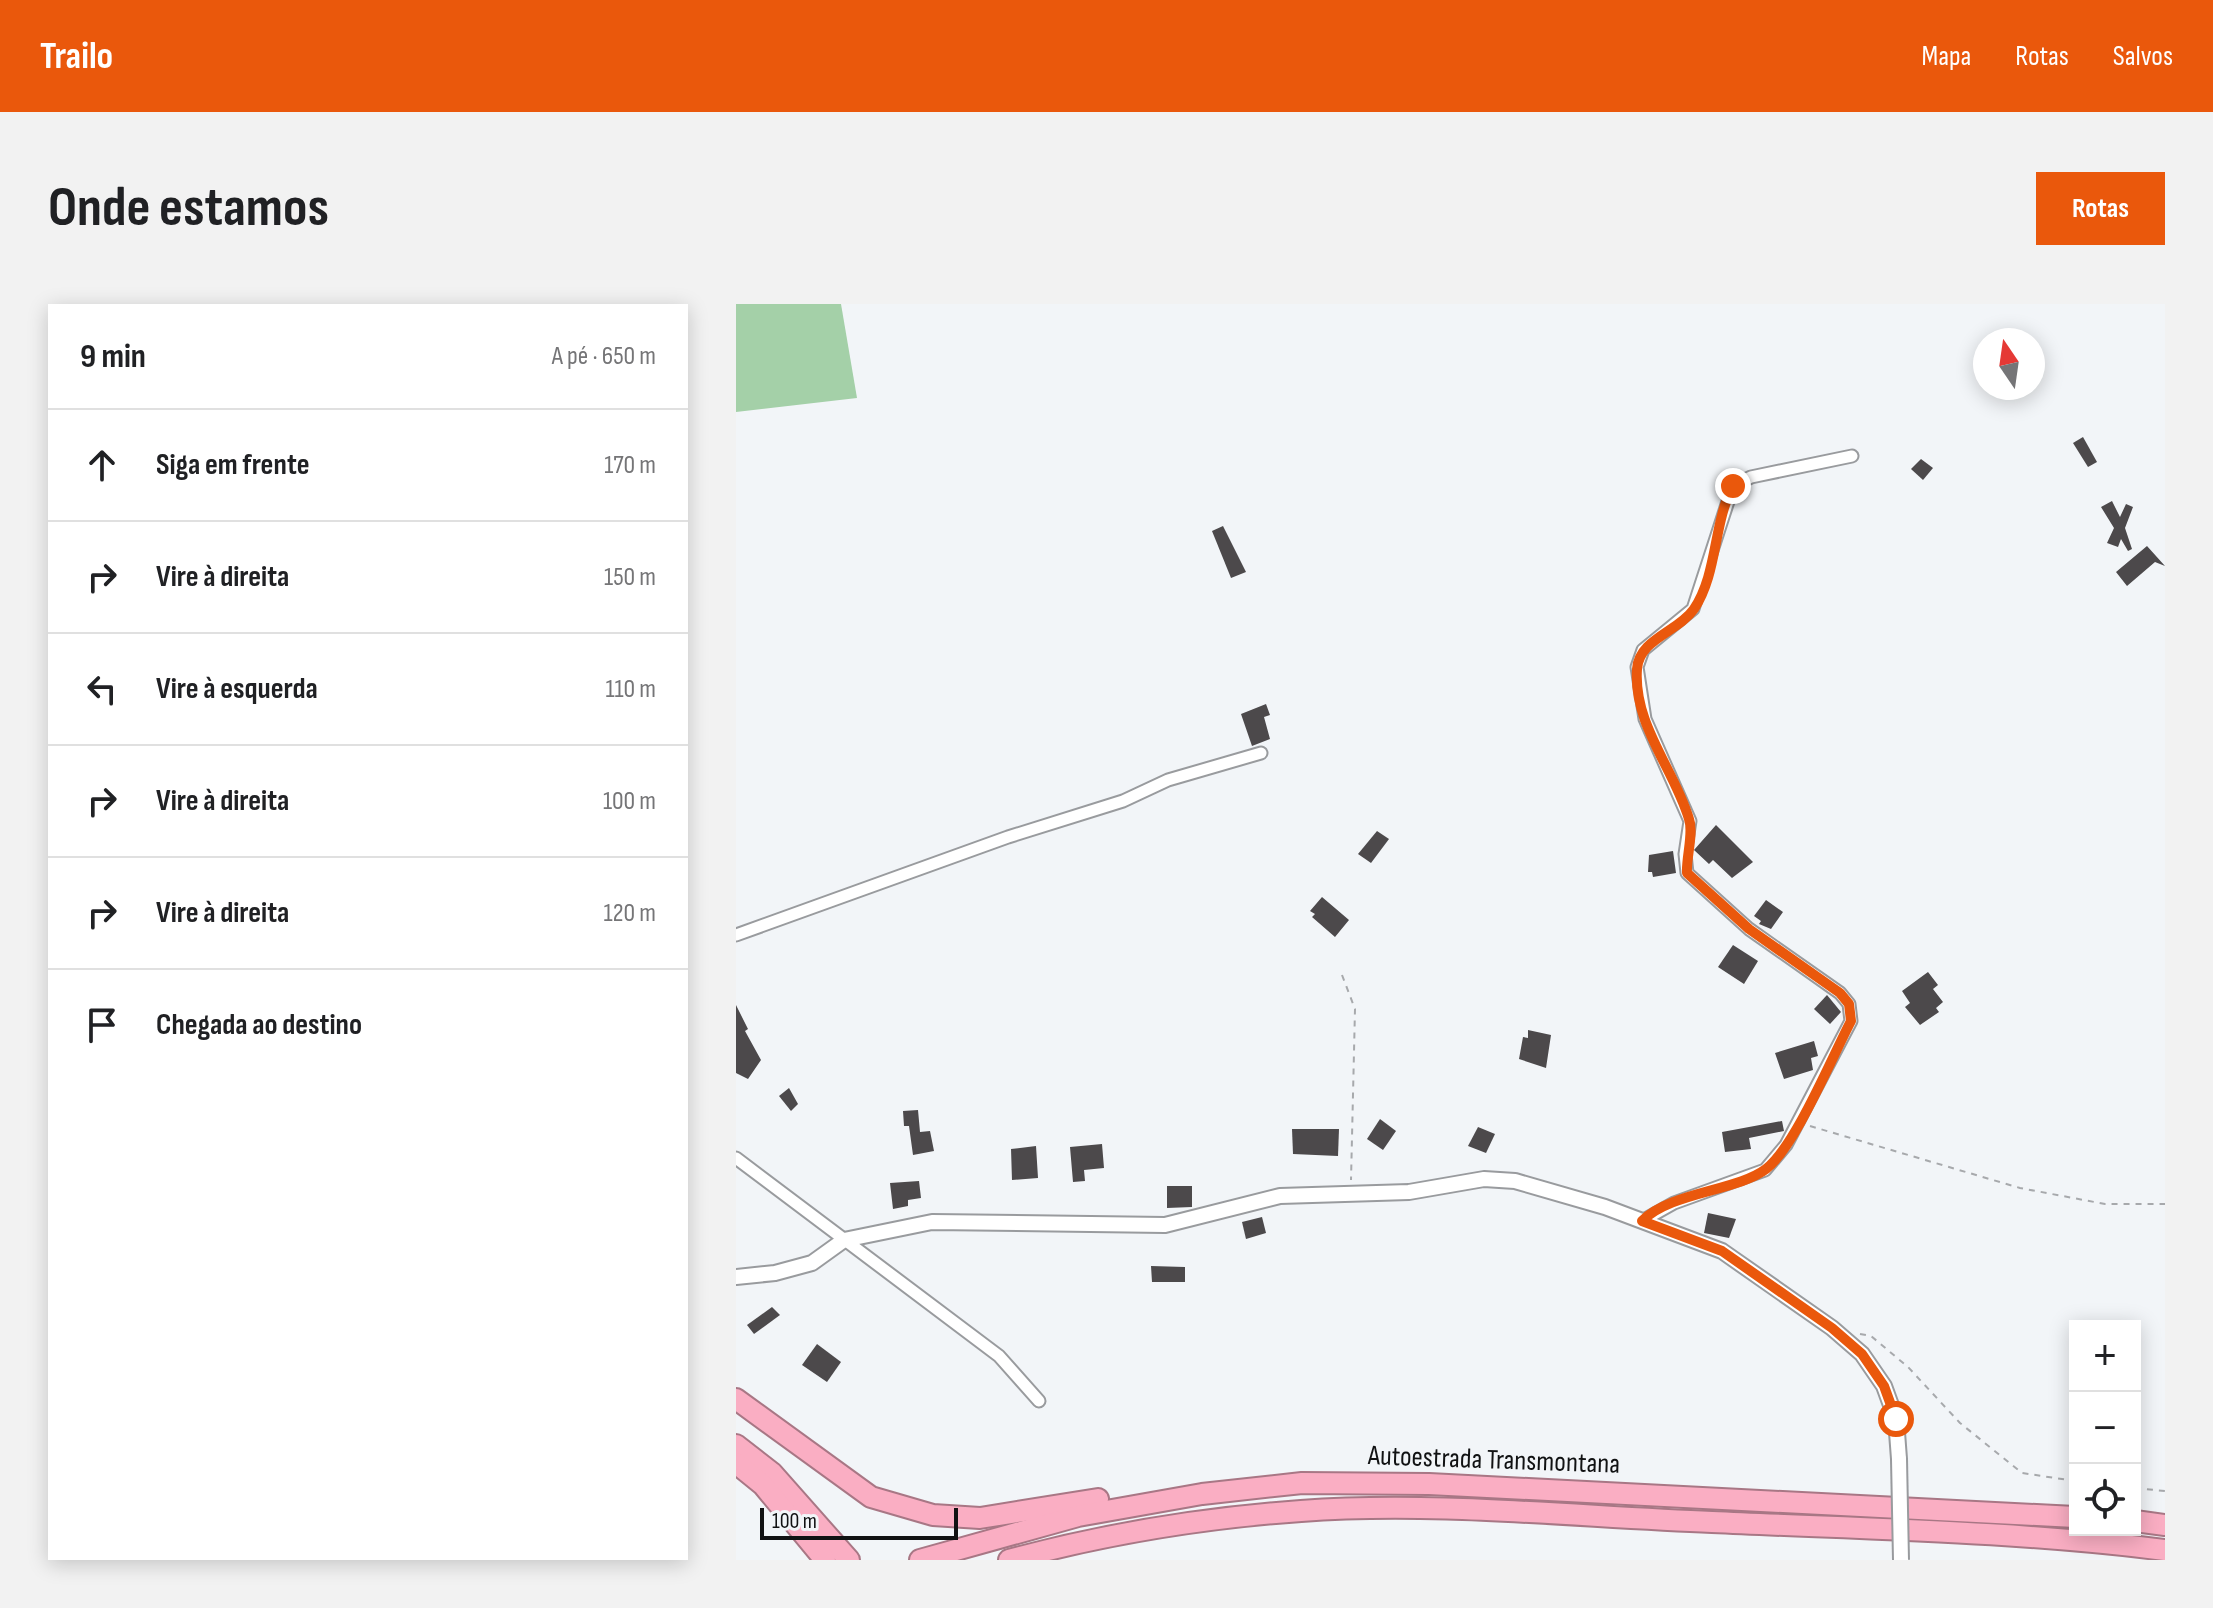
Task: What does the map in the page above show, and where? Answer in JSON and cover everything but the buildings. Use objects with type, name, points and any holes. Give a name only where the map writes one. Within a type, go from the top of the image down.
[{"type":"highway","points":[[736,1399],[871,1497],[933,1515],[980,1518],[1123,1495],[1202,1494]]},
{"type":"highway","points":[[736,1445],[772,1473],[833,1554]]},
{"type":"highway","points":[[736,1463],[763,1485],[833,1554]]},
{"type":"highway","name":"Autoestrada Transmontana","points":[[920,1560],[1078,1516],[1202,1494],[1302,1483],[1429,1484],[2069,1517]]},
{"type":"highway","name":"Autoestrada Transmontana","points":[[1009,1560],[1113,1535],[1204,1520],[1304,1510],[1434,1511],[1801,1526],[2165,1550]]},
{"type":"highway","points":[[2141,1522],[2165,1525]]},
{"type":"street","points":[[1642,1221],[1674,1203],[1765,1170],[1786,1145],[1851,1021],[1849,1004],[1840,993],[1749,929],[1687,873],[1685,854],[1690,821],[1645,719],[1637,667],[1643,650],[1693,609],[1733,486],[1751,477],[1852,456]]},
{"type":"street","points":[[736,935],[1008,837],[1123,801],[1168,780],[1261,753]]},
{"type":"street","points":[[736,1158],[999,1356],[1039,1401]]},
{"type":"street","points":[[736,1277],[775,1273],[812,1263],[844,1240],[932,1222],[1165,1225],[1280,1196],[1409,1192],[1484,1179],[1515,1181],[1547,1188],[1722,1251],[1832,1328],[1862,1354],[1884,1386],[1896,1419],[1901,1560]]},
{"type":"path","points":[[1342,975],[1355,1009],[1351,1194]]},
{"type":"path","points":[[1798,1123],[2020,1188],[2105,1204],[2165,1204]]},
{"type":"path","points":[[1858,1333],[1871,1336],[1908,1367],[1960,1423],[2022,1473],[2069,1480]]},
{"type":"path","points":[[2141,1489],[2165,1491]]},
{"type":"green space","points":[[736,304],[841,304],[857,398],[736,412]]},
{"type":"route","points":[[1733,486],[1708,574],[1693,609],[1643,650],[1637,667],[1638,691],[1645,719],[1690,821],[1685,854],[1687,873],[1705,894],[1749,929],[1840,993],[1849,1004],[1851,1021],[1786,1145],[1765,1170],[1674,1203],[1649,1214],[1642,1221],[1722,1251],[1832,1328],[1862,1354],[1884,1386],[1896,1419]]}]
